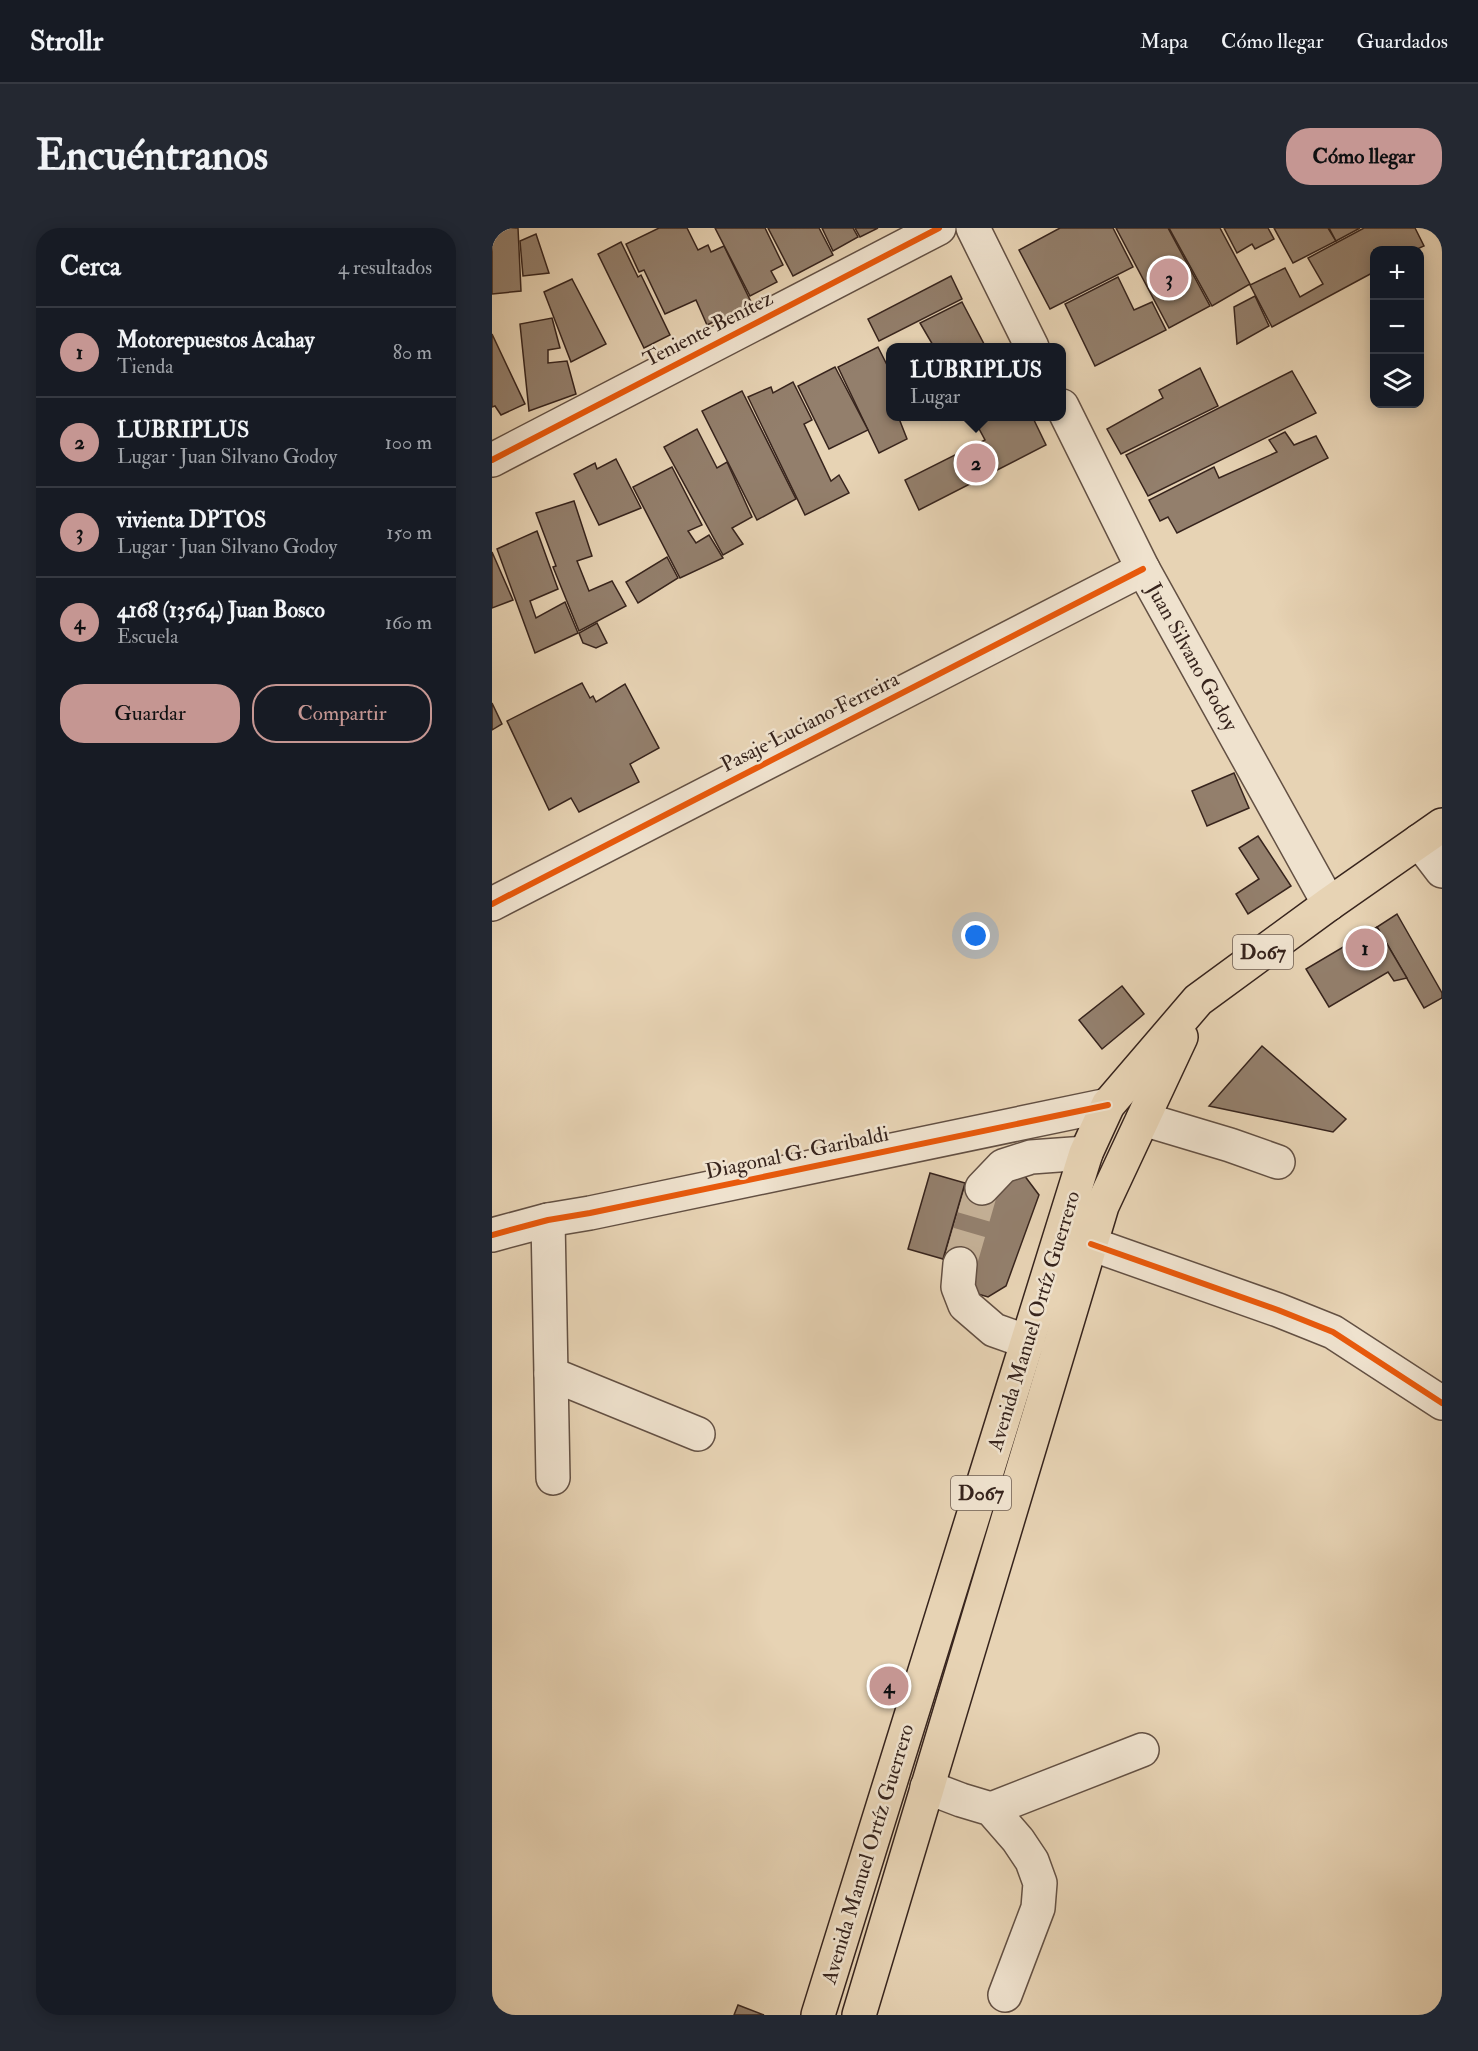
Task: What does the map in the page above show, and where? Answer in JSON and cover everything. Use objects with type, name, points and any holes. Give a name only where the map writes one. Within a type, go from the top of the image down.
[{"type":"main road","name":"Avenida Manuel Ortíz Guerrero","points":[[818,2015],[1086,1153],[1108,1105],[1198,1000],[1430,833]]},
{"type":"main road","name":"Avenida Manuel Ortíz Guerrero","points":[[859,2015],[1102,1206],[1198,1000]]},
{"type":"street","name":"Teniente Benítez","points":[[492,460],[939,228]]},
{"type":"street","points":[[973,228],[1030,343]]},
{"type":"street","name":"Juan Silvano Godoy","points":[[1066,414],[1143,569],[1329,904]]},
{"type":"street","name":"Pasaje Luciano Ferreira","points":[[492,904],[1143,569]]},
{"type":"street","points":[[1430,833],[1442,871]]},
{"type":"street","name":"Diagonal G. Garibaldi","points":[[492,1235],[548,1220],[1108,1105]]},
{"type":"street","points":[[1031,1157],[1038,1119]]},
{"type":"street","points":[[1143,1119],[1278,1162]]},
{"type":"street","points":[[982,1188],[1003,1166],[1031,1157],[1086,1153]]},
{"type":"street","points":[[548,1220],[553,1478]]},
{"type":"street","points":[[1091,1244],[1278,1310],[1333,1332],[1442,1403]]},
{"type":"street","points":[[960,1264],[958,1287],[965,1305],[994,1330],[1028,1342]]},
{"type":"street","points":[[551,1374],[698,1434]]},
{"type":"street","points":[[991,1809],[1142,1750]]},
{"type":"street","points":[[927,1787],[991,1809],[1032,1861],[1040,1883],[1038,1908],[1005,1995]]},
{"type":"building","points":[[492,228],[518,228],[521,291],[492,294]]},
{"type":"building","points":[[659,228],[687,228],[698,250],[708,245],[711,252],[724,246],[752,304],[707,325],[696,300],[665,314],[644,270],[639,272],[626,244]]},
{"type":"building","points":[[715,228],[765,228],[783,265],[771,271],[777,282],[750,296]]},
{"type":"building","points":[[768,228],[819,228],[833,255],[793,276]]},
{"type":"building","points":[[822,228],[853,228],[858,237],[833,251]]},
{"type":"building","points":[[855,228],[878,228],[860,237]]},
{"type":"building","points":[[1060,228],[1113,228],[1133,267],[1050,309],[1019,250]]},
{"type":"building","points":[[1116,228],[1168,228],[1210,306],[1169,328]]},
{"type":"building","points":[[1169,228],[1220,228],[1250,284],[1212,306]]},
{"type":"building","points":[[1224,228],[1268,228],[1274,239],[1255,249],[1252,244],[1237,253]]},
{"type":"building","points":[[1274,228],[1328,228],[1336,241],[1293,263]]},
{"type":"building","points":[[1329,228],[1360,228],[1336,241]]},
{"type":"building","points":[[1364,228],[1415,228],[1424,246],[1370,246],[1370,274],[1272,327],[1250,285],[1285,268],[1300,297],[1323,284],[1308,258]]},
{"type":"building","points":[[536,234],[549,273],[523,276],[520,241]]},
{"type":"building","points":[[621,242],[638,277],[641,275],[670,335],[644,348],[598,254]]},
{"type":"building","points":[[951,276],[962,299],[879,341],[868,319]]},
{"type":"building","points":[[1118,277],[1134,310],[1152,302],[1166,330],[1095,366],[1065,304]]},
{"type":"building","points":[[572,279],[606,344],[571,362],[544,292]]},
{"type":"building","points":[[1255,296],[1269,326],[1237,344],[1234,307]]},
{"type":"building","points":[[962,302],[983,343],[932,343],[920,323]]},
{"type":"building","points":[[552,318],[560,348],[548,350],[548,363],[567,361],[576,394],[529,411],[520,324]]},
{"type":"building","points":[[492,334],[525,404],[501,415],[495,406],[492,407]]},
{"type":"building","points":[[878,347],[886,363],[886,421],[900,421],[907,439],[879,453],[838,367]]},
{"type":"building","points":[[835,367],[868,430],[829,449],[798,386]]},
{"type":"building","points":[[1200,368],[1218,406],[1121,454],[1107,429],[1163,398],[1159,390]]},
{"type":"building","points":[[1292,371],[1316,413],[1148,496],[1126,455]]},
{"type":"building","points":[[793,382],[812,420],[804,424],[831,481],[839,475],[849,493],[805,515],[748,397],[771,387],[773,393]]},
{"type":"building","points":[[742,391],[796,499],[757,520],[702,411]]},
{"type":"building","points":[[981,421],[1034,421],[1046,445],[919,510],[905,480],[985,440],[976,423]]},
{"type":"building","points":[[697,429],[717,468],[727,462],[752,517],[732,528],[743,544],[723,555],[664,447]]},
{"type":"building","points":[[1285,432],[1294,445],[1316,436],[1328,458],[1177,533],[1168,517],[1160,521],[1149,500],[1214,467],[1219,478],[1277,452],[1269,440]]},
{"type":"building","points":[[616,459],[641,508],[599,525],[574,474],[595,463],[597,469]]},
{"type":"building","points":[[672,467],[702,525],[688,531],[696,543],[709,535],[723,558],[680,578],[633,487]]},
{"type":"building","points":[[574,501],[592,556],[577,561],[589,591],[612,581],[626,606],[579,631],[553,567],[556,566],[536,513]]},
{"type":"building","points":[[537,531],[558,589],[530,601],[536,618],[565,602],[578,633],[535,653],[497,549]]},
{"type":"building","points":[[492,552],[513,600],[492,608]]},
{"type":"building","points":[[667,557],[678,578],[638,603],[626,582]]},
{"type":"building","points":[[597,623],[607,643],[596,648],[583,643],[579,633]]},
{"type":"building","points":[[582,683],[590,698],[593,696],[596,702],[625,684],[659,748],[630,764],[639,782],[579,812],[571,798],[549,810],[507,721]]},
{"type":"building","points":[[492,703],[502,724],[492,730]]},
{"type":"building","points":[[1234,773],[1249,808],[1207,826],[1192,791]]},
{"type":"building","points":[[1258,836],[1291,886],[1248,914],[1236,894],[1259,879],[1239,848]]},
{"type":"building","points":[[1397,914],[1442,993],[1442,998],[1424,1008],[1377,927]]},
{"type":"building","points":[[1377,927],[1407,978],[1394,981],[1388,972],[1329,1007],[1306,969]]},
{"type":"building","points":[[1122,986],[1144,1014],[1102,1049],[1079,1020]]},
{"type":"building","points":[[1262,1046],[1346,1119],[1333,1132],[1209,1106]]},
{"type":"building","points":[[1021,1171],[1039,1195],[1006,1286],[988,1297],[965,1290],[972,1267],[943,1259],[965,1183],[994,1191]]},
{"type":"building","points":[[930,1173],[965,1183],[943,1259],[908,1249]]},
{"type":"building","points":[[738,2005],[764,2015],[734,2015]]},
{"type":"tunnel","points":[[960,1264],[982,1188]]},
{"type":"cycle path","points":[[492,460],[939,228]]},
{"type":"cycle path","points":[[492,904],[1143,569]]},
{"type":"cycle path","points":[[492,1235],[548,1220],[1108,1105]]},
{"type":"cycle path","points":[[1091,1244],[1278,1310],[1333,1332],[1442,1403]]},
{"type":"place","name":"vivienta DPTOS","points":[[1169,278]]},
{"type":"place","name":"LUBRIPLUS","points":[[976,463]]},
{"type":"place","name":"Motorepuestos Acahay","points":[[1365,948]]},
{"type":"place","name":"4168 (13564) Juan Bosco","points":[[889,1686]]}]
